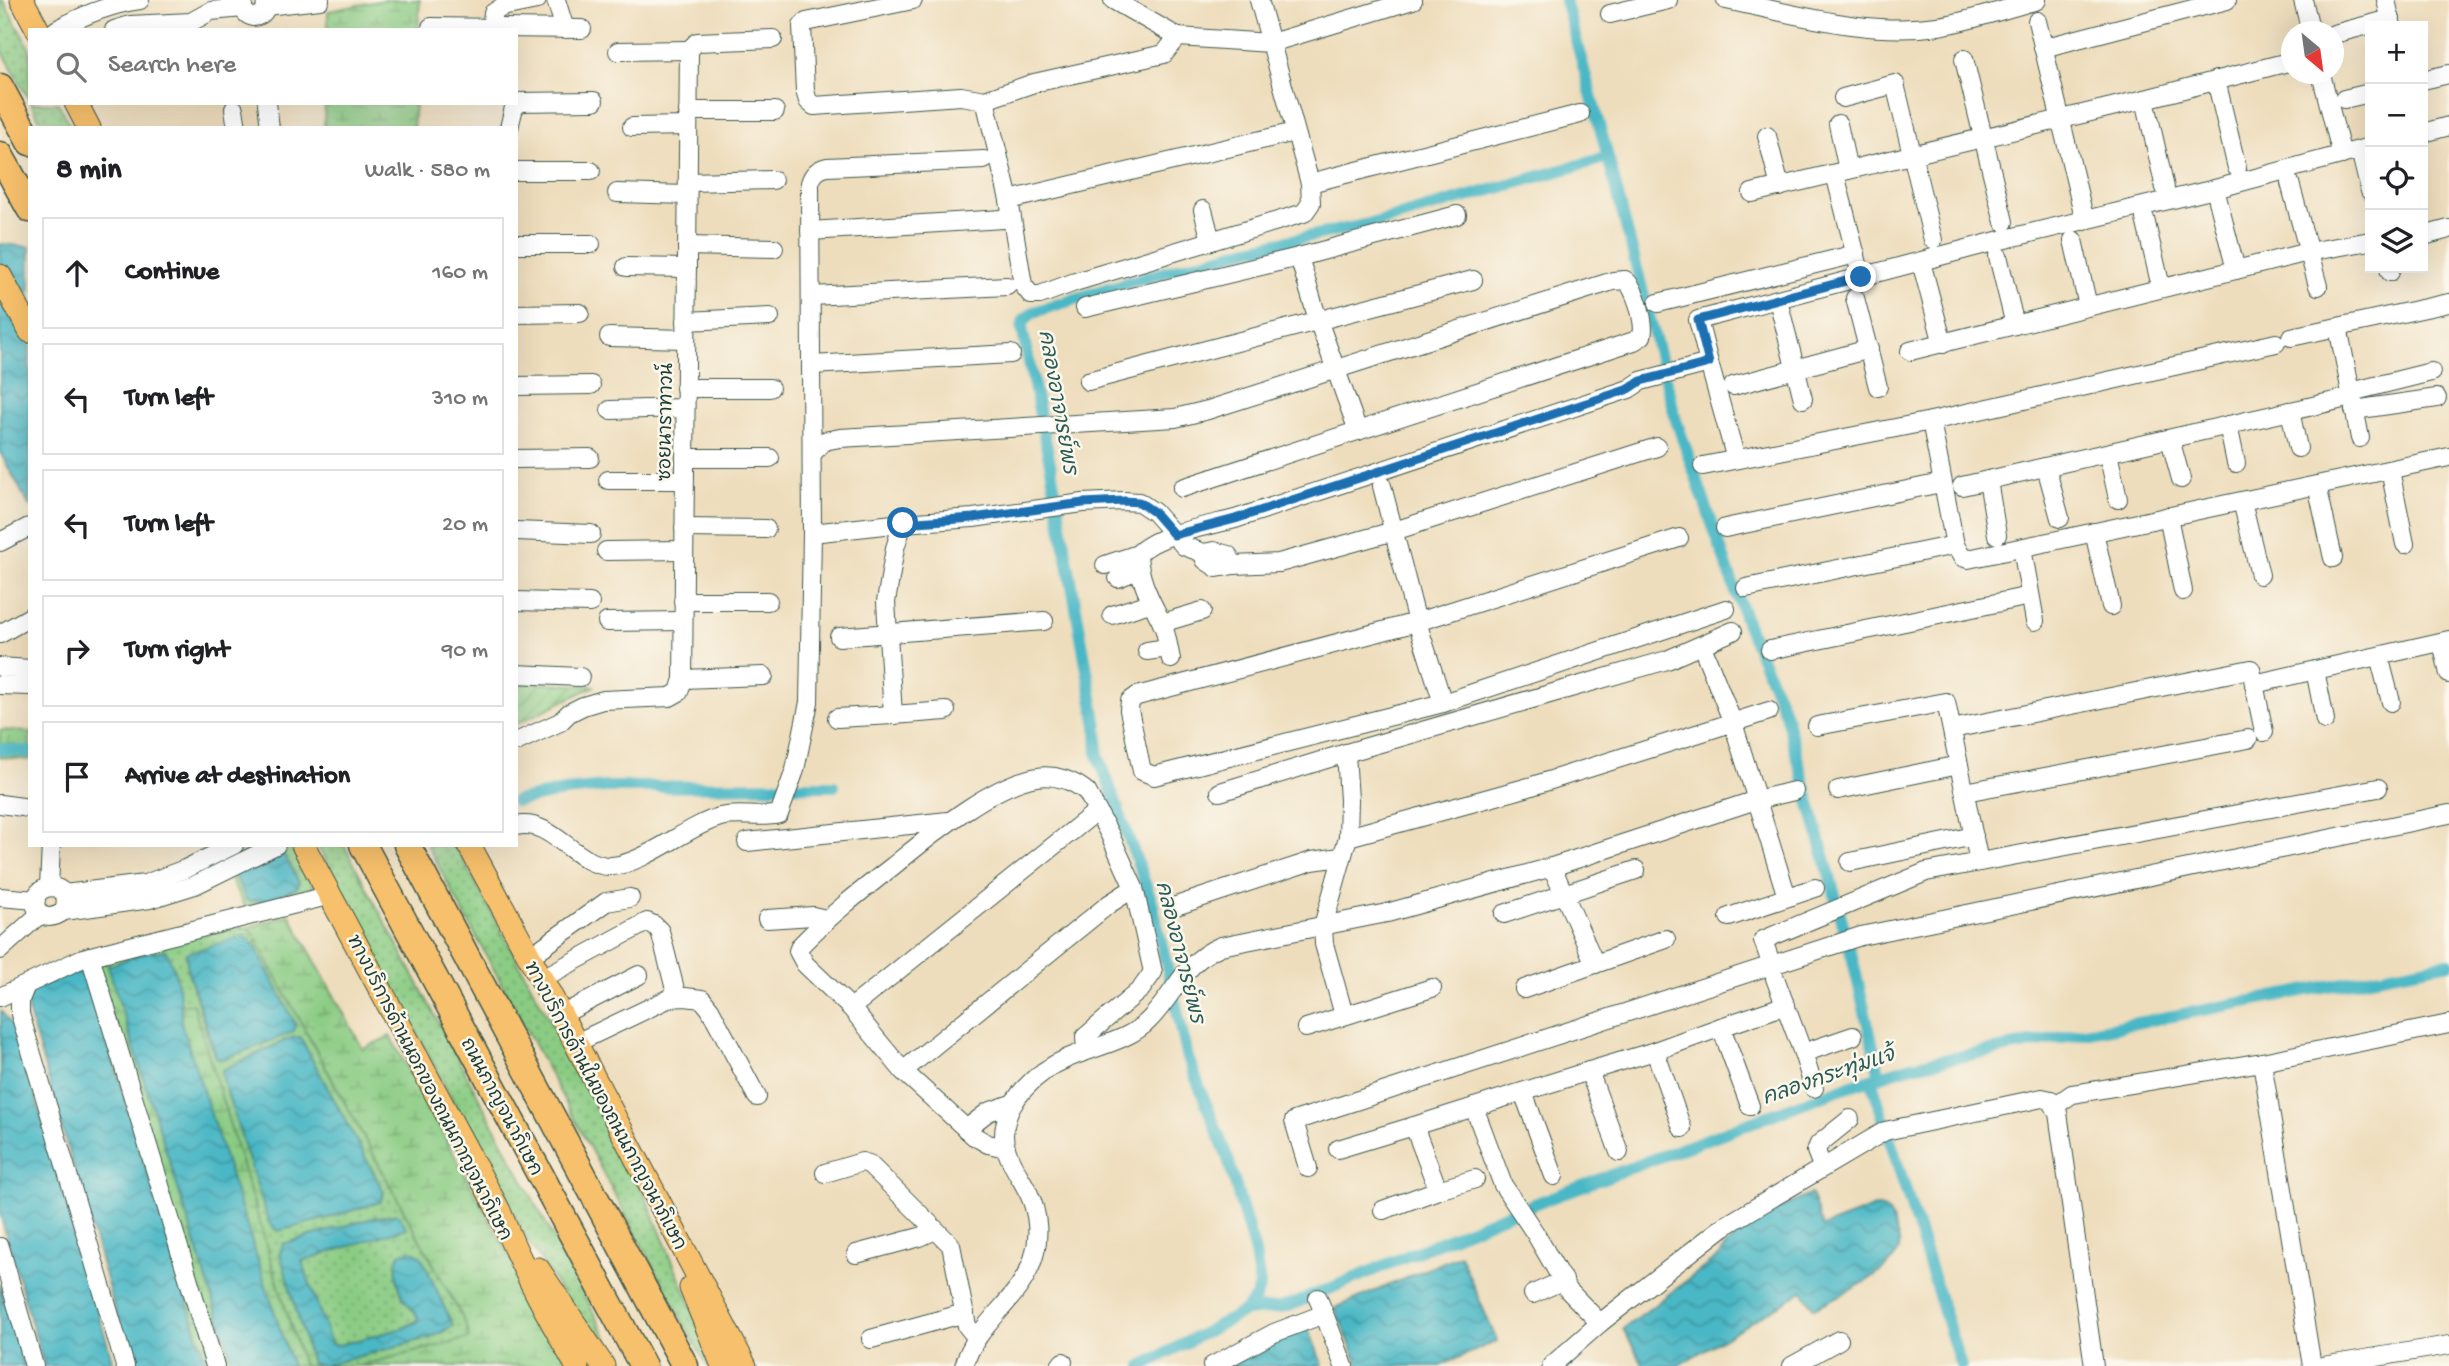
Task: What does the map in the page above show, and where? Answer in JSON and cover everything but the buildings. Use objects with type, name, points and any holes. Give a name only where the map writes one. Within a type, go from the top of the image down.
[{"type":"highway","points":[[0,87],[28,138]]},
{"type":"highway","points":[[0,155],[28,206]]},
{"type":"highway","name":"ถนนกาญจนาภิเษก","points":[[364,847],[643,1366]]},
{"type":"highway","name":"ถนนกาญจนาภิเษก","points":[[408,847],[685,1366]]},
{"type":"main road","points":[[22,0],[37,28]]},
{"type":"main road","points":[[77,105],[88,126]]},
{"type":"main road","points":[[0,276],[28,327]]},
{"type":"main road","name":"ทางบริการด้านนอกของถนนกาญจนาภิเษก","points":[[304,847],[499,1211],[511,1243],[575,1363]]},
{"type":"main road","name":"ทางบริการด้านในของถนนกาญจนาภิเษก","points":[[470,847],[745,1366]]},
{"type":"main road","points":[[660,1206],[723,1366]]},
{"type":"main road","points":[[499,1211],[598,1357]]},
{"type":"main road","points":[[575,1363],[574,1347],[580,1342],[586,1342],[598,1357]]},
{"type":"street","points":[[60,28],[82,16],[123,2],[140,0]]},
{"type":"street","points":[[194,0],[211,11]]},
{"type":"street","points":[[120,28],[131,24],[191,22],[211,11],[255,10],[320,0]]},
{"type":"street","points":[[431,27],[491,28],[493,13],[502,7],[537,0]]},
{"type":"street","points":[[518,29],[573,29],[556,0]]},
{"type":"street","points":[[913,0],[806,22],[802,26],[805,91],[808,101],[814,106],[961,96],[985,100],[1034,83],[1164,54],[1178,37]]},
{"type":"street","points":[[1113,0],[1178,37],[1271,43],[1413,0]]},
{"type":"street","points":[[985,100],[1009,200],[1023,285],[1027,293],[1035,296],[1304,213],[1311,203],[1310,183],[1259,0]]},
{"type":"street","points":[[1610,14],[1668,0]]},
{"type":"street","points":[[1726,0],[1750,2],[1801,18],[1904,28],[1938,26],[2037,0]]},
{"type":"street","points":[[2043,48],[2227,0]]},
{"type":"street","points":[[2303,0],[2308,21]]},
{"type":"street","points":[[2386,0],[2391,21]]},
{"type":"street","points":[[2036,21],[2085,221]]},
{"type":"street","points":[[2344,32],[2365,28]]},
{"type":"street","points":[[618,51],[772,39]]},
{"type":"street","name":"ซอยนาราทาวน์","points":[[683,679],[688,119],[693,46]]},
{"type":"street","points":[[1964,59],[2004,222]]},
{"type":"street","points":[[1752,193],[2145,99],[2281,64]]},
{"type":"street","points":[[2428,79],[2449,74]]},
{"type":"street","points":[[2216,80],[2237,168]]},
{"type":"street","points":[[1843,98],[1895,84],[1933,240]]},
{"type":"street","points":[[2324,84],[2342,155]]},
{"type":"street","points":[[2344,99],[2365,94]]},
{"type":"street","points":[[2145,99],[2165,188]]},
{"type":"street","points":[[518,102],[594,101]]},
{"type":"street","points":[[267,105],[270,126]]},
{"type":"street","points":[[510,126],[515,105]]},
{"type":"street","points":[[234,109],[237,126]]},
{"type":"street","points":[[632,127],[775,111]]},
{"type":"street","points":[[1310,183],[1580,114]]},
{"type":"street","points":[[1838,124],[1842,172],[1861,277]]},
{"type":"street","points":[[2428,132],[2449,126]]},
{"type":"street","points":[[1009,200],[1295,132]]},
{"type":"street","points":[[1767,136],[1780,187]]},
{"type":"street","points":[[1736,459],[1698,320],[2215,189],[2365,148]]},
{"type":"street","points":[[518,825],[526,823],[537,827],[592,862],[612,866],[634,859],[719,818],[779,814],[795,770],[809,702],[812,533],[810,183],[815,173],[827,167],[984,160]]},
{"type":"street","points":[[518,171],[591,171]]},
{"type":"street","points":[[617,193],[773,180]]},
{"type":"street","points":[[2290,183],[2318,286]]},
{"type":"street","points":[[2215,189],[2236,270]]},
{"type":"street","points":[[1203,210],[1211,241]]},
{"type":"street","points":[[1085,308],[1299,257],[1458,215]]},
{"type":"street","points":[[810,231],[1003,219]]},
{"type":"street","points":[[2145,219],[2161,288]]},
{"type":"street","points":[[2428,235],[2449,229]]},
{"type":"street","points":[[2073,240],[2088,306]]},
{"type":"street","points":[[1910,351],[2308,252],[2365,242]]},
{"type":"street","points":[[518,244],[591,244]]},
{"type":"street","points":[[687,246],[774,248]]},
{"type":"street","points":[[1658,303],[1856,254]]},
{"type":"street","points":[[1998,256],[2015,326]]},
{"type":"street","points":[[1299,257],[1318,320],[1358,431]]},
{"type":"street","points":[[1922,262],[1943,344]]},
{"type":"street","points":[[626,267],[687,268]]},
{"type":"street","points":[[1088,381],[1473,280]]},
{"type":"street","points":[[812,454],[824,441],[832,439],[1175,418],[1208,410],[1613,281],[1625,280],[1632,286],[1644,327],[1639,339],[1182,488]]},
{"type":"street","points":[[811,296],[1007,286]]},
{"type":"street","points":[[1855,298],[1878,387]]},
{"type":"street","points":[[1778,300],[1803,399]]},
{"type":"street","points":[[1703,466],[1931,421],[2449,303]]},
{"type":"street","points":[[518,314],[580,313]]},
{"type":"street","points":[[609,337],[686,330],[770,317]]},
{"type":"street","points":[[2338,327],[2360,438]]},
{"type":"street","points":[[1733,386],[1869,349]]},
{"type":"street","points":[[811,365],[1011,354]]},
{"type":"street","points":[[1118,578],[1138,562],[1144,547],[1174,535],[1235,519],[1629,389],[1641,381],[1709,363]]},
{"type":"street","points":[[1962,486],[2352,399],[2431,372]]},
{"type":"street","points":[[518,386],[591,385]]},
{"type":"street","points":[[685,388],[770,388]]},
{"type":"street","points":[[2352,399],[2437,398]]},
{"type":"street","points":[[610,410],[685,408]]},
{"type":"street","points":[[2290,411],[2298,448]]},
{"type":"street","points":[[1931,421],[1955,545],[1962,557],[1968,559],[2449,457]]},
{"type":"street","points":[[2228,425],[2236,463]]},
{"type":"street","points":[[2170,439],[2181,479]]},
{"type":"street","points":[[812,533],[973,518],[1083,503],[1124,501],[1139,502],[1154,512],[1184,545],[1203,553],[1205,560],[1217,568],[1279,563],[1394,531],[1657,447]]},
{"type":"street","points":[[2108,453],[2119,499]]},
{"type":"street","points":[[518,459],[590,458]]},
{"type":"street","points":[[685,458],[770,458]]},
{"type":"street","points":[[2046,467],[2060,518]]},
{"type":"street","points":[[2390,470],[2405,544]]},
{"type":"street","points":[[608,481],[684,480]]},
{"type":"street","points":[[1988,480],[1997,535]]},
{"type":"street","points":[[1726,528],[1941,483]]},
{"type":"street","points":[[2317,485],[2333,558]]},
{"type":"street","points":[[1382,486],[1417,622],[1443,703]]},
{"type":"street","points":[[2242,502],[2260,575]]},
{"type":"street","points":[[2168,516],[2183,591]]},
{"type":"street","points":[[893,715],[886,602],[895,548],[903,523]]},
{"type":"street","points":[[0,542],[28,528]]},
{"type":"street","points":[[684,528],[766,529]]},
{"type":"street","points":[[518,531],[591,534]]},
{"type":"street","points":[[2094,532],[2111,606]]},
{"type":"street","points":[[1679,538],[1417,622],[1137,696],[1130,701],[1129,710],[1142,771],[1154,776],[1443,703],[1726,609]]},
{"type":"street","points":[[1746,588],[1955,545]]},
{"type":"street","points":[[2022,548],[2035,621]]},
{"type":"street","points":[[606,551],[684,550]]},
{"type":"street","points":[[1105,565],[1138,562]]},
{"type":"street","points":[[1138,562],[1150,603],[1162,623],[1170,653],[1147,651]]},
{"type":"street","points":[[1770,650],[2030,596]]},
{"type":"street","points":[[518,601],[590,603]]},
{"type":"street","points":[[684,601],[768,601]]},
{"type":"street","points":[[1112,615],[1150,603]]},
{"type":"street","points":[[1162,623],[1202,611]]},
{"type":"street","points":[[0,634],[28,618]]},
{"type":"street","points":[[607,622],[683,621]]},
{"type":"street","points":[[839,636],[1044,621]]},
{"type":"street","points":[[1220,792],[1667,660],[1733,631]]},
{"type":"street","points":[[2254,684],[2445,641],[2449,674]]},
{"type":"street","points":[[1702,646],[1733,723],[1787,897]]},
{"type":"street","points":[[2379,656],[2391,702]]},
{"type":"street","points":[[0,667],[28,669]]},
{"type":"street","points":[[1952,729],[2251,668],[2256,735],[1965,792]]},
{"type":"street","points":[[2315,670],[2325,720]]},
{"type":"street","points":[[518,674],[580,677]]},
{"type":"street","points":[[518,730],[555,713],[569,713],[603,700],[670,697],[679,692],[683,679],[764,676]]},
{"type":"street","points":[[0,685],[28,686]]},
{"type":"street","points":[[1817,726],[1946,702],[1979,862]]},
{"type":"street","points":[[837,718],[946,711]]},
{"type":"street","points":[[1348,837],[1529,787],[1769,711]]},
{"type":"street","points":[[518,741],[560,722],[569,713]]},
{"type":"street","points":[[1344,1015],[1324,944],[1323,926],[1348,837],[1346,753]]},
{"type":"street","points":[[1838,790],[1959,765]]},
{"type":"street","points":[[1006,1148],[988,1144],[967,1129],[903,1071],[851,1008],[799,956],[797,951],[800,946],[826,919],[948,821],[994,794],[1038,776],[1059,778],[1078,785],[1087,792],[1097,811],[1134,888],[1153,972],[1141,989],[1085,1037],[1086,1051]]},
{"type":"street","points":[[1814,1088],[1763,940],[1926,872],[2378,788]]},
{"type":"street","points":[[964,1366],[976,1337],[1019,1288],[1030,1270],[1038,1243],[1037,1222],[1030,1196],[1006,1148],[1004,1134],[1018,1095],[1038,1076],[1065,1059],[1120,1037],[1148,1021],[1188,967],[1208,951],[1387,913],[1552,867],[1756,800],[1794,791]]},
{"type":"street","points":[[0,804],[28,808]]},
{"type":"street","points":[[851,1008],[1097,811]]},
{"type":"street","points":[[1308,1168],[1294,1121],[1773,972],[1822,949],[1861,936],[2449,814]]},
{"type":"street","points":[[747,842],[948,821]]},
{"type":"street","points":[[1850,862],[1974,836]]},
{"type":"street","points":[[0,897],[38,907],[48,918],[57,916],[59,897],[51,847]]},
{"type":"street","points":[[59,897],[145,884],[185,869],[230,847]]},
{"type":"street","points":[[0,950],[38,907],[41,890],[59,897],[161,895],[195,885],[272,847]]},
{"type":"street","points":[[1176,906],[1312,861],[1342,857]]},
{"type":"street","points":[[1552,867],[1595,964]]},
{"type":"street","points":[[1504,914],[1636,870]]},
{"type":"street","points":[[903,1071],[1109,904],[1134,888]]},
{"type":"street","points":[[1729,917],[1815,888]]},
{"type":"street","points":[[0,997],[90,956],[331,895]]},
{"type":"street","points":[[529,957],[606,902],[630,898]]},
{"type":"street","points":[[766,919],[813,916],[826,919]]},
{"type":"street","points":[[541,979],[647,922],[660,931],[677,997]]},
{"type":"street","points":[[1524,989],[1666,939]]},
{"type":"street","points":[[90,956],[215,1366]]},
{"type":"street","points":[[561,1015],[639,975]]},
{"type":"street","points":[[26,985],[20,1000],[20,1014],[125,1366]]},
{"type":"street","points":[[1306,1028],[1432,988]]},
{"type":"street","points":[[576,1043],[643,1010],[677,997],[702,999],[757,1097]]},
{"type":"street","points":[[1338,1149],[1655,1051],[1786,1005]]},
{"type":"street","points":[[2056,1105],[2072,1094],[2262,1062],[2449,1024]]},
{"type":"street","points":[[1721,1027],[1750,1106]]},
{"type":"street","points":[[1803,1053],[1853,1035]]},
{"type":"street","points":[[1655,1051],[1682,1128]]},
{"type":"street","points":[[2262,1062],[2312,1366]]},
{"type":"street","points":[[1589,1071],[1619,1152]]},
{"type":"street","points":[[1523,1092],[1554,1176]]},
{"type":"street","points":[[1551,1366],[1600,1323],[1723,1227],[1822,1166],[1891,1130],[2042,1098],[2051,1100],[2056,1105],[2094,1366]]},
{"type":"street","points":[[967,1129],[988,1112],[1014,1103]]},
{"type":"street","points":[[1474,1107],[1504,1187],[1568,1290],[1600,1323]]},
{"type":"street","points":[[1822,1166],[1816,1151],[1819,1144],[1850,1119]]},
{"type":"street","points":[[1414,1126],[1438,1189]]},
{"type":"street","points":[[825,1173],[862,1162],[869,1164],[950,1245],[954,1253],[967,1326],[976,1337]]},
{"type":"street","points":[[1383,1210],[1438,1189],[1475,1179]]},
{"type":"street","points":[[856,1254],[920,1237],[935,1230]]},
{"type":"street","points":[[0,1247],[34,1366]]},
{"type":"street","points":[[1533,1294],[1564,1280]]},
{"type":"street","points":[[1212,1366],[1321,1306],[1344,1366]]},
{"type":"street","points":[[871,1339],[965,1313]]},
{"type":"street","points":[[1792,1366],[1839,1340]]},
{"type":"street","points":[[2323,1366],[2361,1363],[2449,1345]]},
{"type":"green space","points":[[0,0],[3,0],[28,46],[28,98],[0,46]]},
{"type":"green space","points":[[383,0],[420,0],[418,28],[328,28],[328,11]]},
{"type":"green space","points":[[32,105],[59,105],[71,126],[43,126]]},
{"type":"green space","points":[[325,105],[415,105],[413,126],[324,126]]},
{"type":"green space","points":[[518,682],[595,686],[518,723]]},
{"type":"green space","points":[[0,730],[28,732],[28,760],[0,757]]},
{"type":"green space","points":[[213,847],[293,847],[315,888],[281,900],[245,907]]},
{"type":"green space","points":[[318,847],[345,847],[622,1366],[608,1366],[522,1231]]},
{"type":"green space","points":[[428,847],[456,847],[647,1200],[720,1366],[707,1366]]},
{"type":"green space","points":[[290,915],[363,1049],[390,1036],[569,1366],[359,1366],[469,1338],[466,1324],[249,927]]},
{"type":"green space","points":[[249,927],[466,1324],[469,1339],[359,1366],[322,1366],[432,1337],[448,1329],[403,1296],[419,1319],[404,1328],[339,1345],[331,1344],[302,1261],[398,1214],[373,1218],[283,1244],[280,1253],[311,1363],[317,1366],[303,1366],[193,1005],[181,1005],[174,967],[147,952],[108,966],[107,962],[109,956],[229,928]],"holes":[[[186,954],[284,1004],[295,1023],[293,1032],[212,1049],[188,971]],[[300,1037],[384,1192],[380,1202],[277,1231],[269,1223],[223,1080],[223,1070],[291,1038]]]},
{"type":"green space","points":[[107,962],[234,1366],[207,1366],[85,969]]},
{"type":"green space","points":[[193,1004],[303,1366],[292,1366],[180,1022],[181,1005]]},
{"type":"water","points":[[0,244],[28,247],[28,503],[0,452]]},
{"type":"water","points":[[277,851],[286,858],[299,882],[297,888],[264,901],[247,901],[233,872]]},
{"type":"water","points":[[245,936],[255,946],[295,1023],[293,1032],[227,1058],[217,1059],[188,971],[186,953]]},
{"type":"water","points":[[166,951],[178,985],[181,1022],[292,1366],[234,1366],[108,966],[147,952]]},
{"type":"water","points":[[85,969],[207,1366],[131,1366],[25,1000],[31,990]]},
{"type":"water","points":[[1,1011],[16,1030],[114,1366],[44,1366],[0,1214]]},
{"type":"water","points":[[300,1037],[384,1192],[380,1202],[278,1231],[269,1223],[222,1070],[291,1038]]},
{"type":"water","points":[[1811,1194],[1823,1227],[1875,1207],[1885,1209],[1891,1216],[1898,1238],[1897,1254],[1871,1278],[1814,1308],[1803,1291],[1677,1366],[1644,1366],[1623,1329],[1719,1256],[1747,1227]]},
{"type":"water","points":[[398,1214],[407,1228],[302,1261],[331,1344],[339,1345],[404,1328],[419,1320],[404,1298],[398,1279],[397,1264],[400,1254],[409,1251],[422,1258],[453,1326],[432,1337],[322,1366],[311,1363],[280,1253],[283,1244],[373,1218]]},
{"type":"water","points":[[1460,1255],[1497,1341],[1440,1366],[1359,1366],[1335,1308]]},
{"type":"water","points":[[0,1285],[24,1366],[0,1366]]},
{"type":"water","points":[[1308,1327],[1323,1366],[1227,1366]]},
{"type":"waterway","name":"คลองอาจารย์พร","points":[[1142,1366],[1245,1311],[1255,1299],[1260,1286],[1255,1253],[1228,1159],[1188,1058],[1152,902],[1098,755],[1097,726],[1051,468],[1022,328],[1024,320],[1034,312],[1129,282],[1249,249],[1378,222],[1608,157],[1565,0]]},
{"type":"waterway","points":[[1608,157],[1676,420],[1748,627],[1785,713],[1852,957],[1880,1076]]},
{"type":"waterway","points":[[0,749],[28,752]]},
{"type":"waterway","points":[[518,801],[565,791],[605,787],[834,786]]},
{"type":"waterway","name":"คลองกระทุ่มแจ้","points":[[1245,1311],[1291,1305],[1497,1218],[1843,1088],[1912,1066],[2449,963]]},
{"type":"waterway","points":[[1871,1079],[1961,1366]]},
{"type":"route","points":[[903,523],[1124,501],[1139,502],[1154,512],[1174,535],[1235,519],[1629,389],[1641,381],[1709,363],[1698,320],[1861,277]]}]
